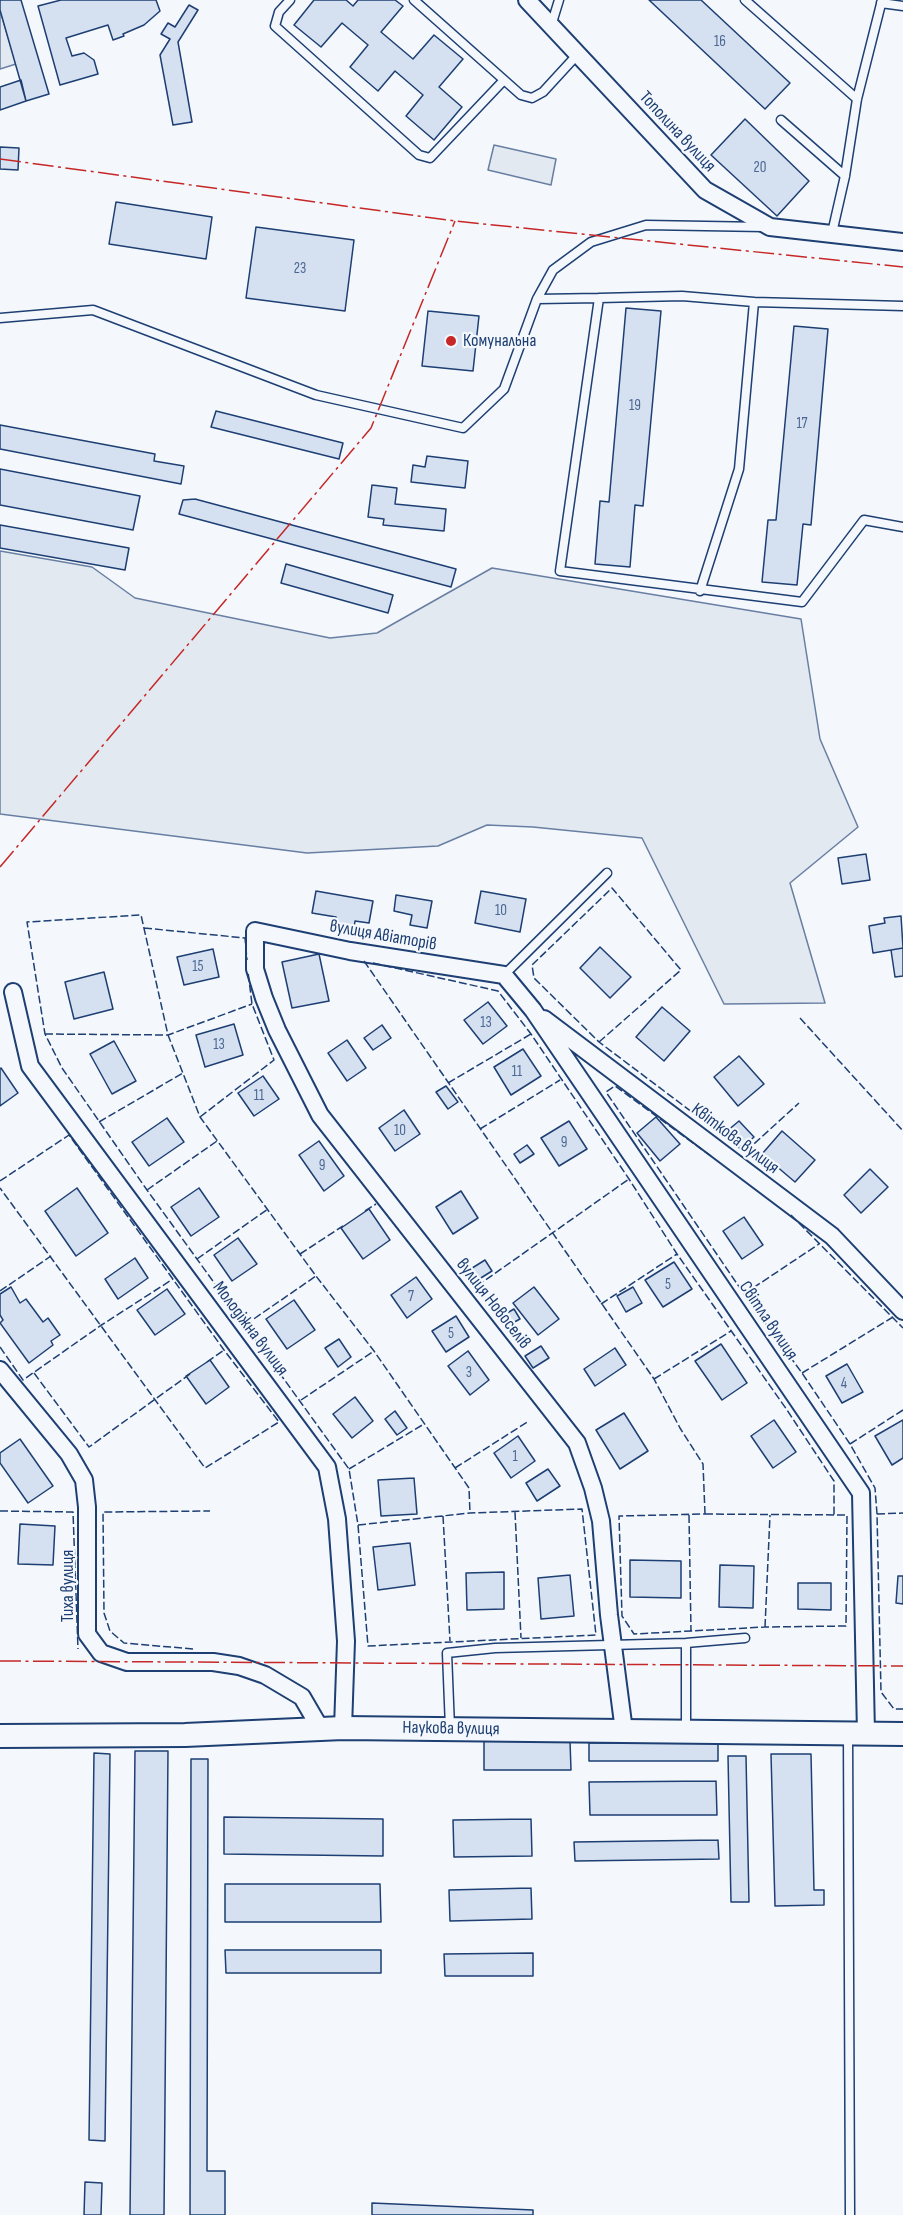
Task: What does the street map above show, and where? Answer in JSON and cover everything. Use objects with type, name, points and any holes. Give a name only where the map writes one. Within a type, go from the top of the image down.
[{"type":"street","name":"Тополина вулиця","points":[[527,0],[705,190],[770,227],[903,242]]},
{"type":"street","name":"вулиця Авіаторів","points":[[255,931],[350,951],[504,975]]},
{"type":"street","name":"вулиця Новоселів","points":[[255,931],[255,969],[264,998],[277,1030],[320,1115],[577,1443],[593,1488],[601,1521],[609,1615],[624,1731]]},
{"type":"street","name":"Світла вулиця","points":[[504,975],[533,1010],[861,1493],[857,1733]]},
{"type":"street","name":"Молодіжна вулиця","points":[[14,992],[30,1066],[327,1467],[337,1519],[346,1641],[343,1728]]},
{"type":"street","name":"Квіткова вулиця","points":[[533,1010],[832,1236],[903,1311]]},
{"type":"street","name":"Тиха вулиця","points":[[0,1370],[69,1454],[84,1480],[87,1507],[87,1634],[101,1653],[127,1662],[213,1662],[239,1666],[265,1675],[302,1698],[320,1728]]},
{"type":"street","name":"Наукова вулиця","points":[[0,1736],[185,1735],[320,1728],[903,1734]]},
{"type":"lane","points":[[290,0],[279,12],[275,26],[419,155],[430,158],[504,80]]},
{"type":"lane","points":[[414,0],[521,95],[532,98],[543,92],[577,55]]},
{"type":"lane","points":[[550,27],[559,0]]},
{"type":"lane","points":[[745,0],[857,99]]},
{"type":"lane","points":[[832,233],[845,176],[857,99],[882,1],[903,6]]},
{"type":"lane","points":[[781,120],[845,176]]},
{"type":"lane","points":[[0,318],[93,310],[316,395],[463,428],[504,389],[537,299],[553,270],[591,242],[646,225],[770,227]]},
{"type":"lane","points":[[537,299],[682,296],[754,302],[903,306]]},
{"type":"lane","points":[[599,298],[560,571],[700,591],[802,602],[864,520],[903,527]]},
{"type":"lane","points":[[700,591],[739,469],[754,302]]},
{"type":"lane","points":[[504,975],[607,873]]},
{"type":"lane","points":[[450,1728],[447,1653],[495,1648],[686,1643],[746,1638]]},
{"type":"lane","points":[[686,1643],[686,1732]]},
{"type":"lane","points":[[850,2215],[857,1733]]},
{"type":"shaded area","points":[[0,10],[16,64],[0,69]]},
{"type":"shaded area","points":[[494,145],[556,159],[551,185],[488,170]]},
{"type":"shaded area","points":[[0,551],[92,567],[135,598],[330,638],[377,633],[492,568],[801,619],[820,739],[858,827],[790,883],[825,1003],[724,1004],[642,838],[533,827],[487,825],[438,846],[307,853],[0,814]]},
{"type":"building","points":[[0,0],[21,0],[49,94],[26,101],[0,10]]},
{"type":"building","points":[[61,0],[156,0],[160,11],[144,25],[113,40],[108,25],[66,38],[72,56],[84,53],[94,60],[98,74],[60,85],[38,6]]},
{"type":"building","points":[[314,0],[346,0],[353,6],[358,0],[395,0],[403,6],[381,32],[413,59],[434,35],[463,59],[439,87],[462,107],[434,140],[406,116],[423,95],[395,71],[378,91],[350,67],[368,45],[342,23],[321,47],[294,25]]},
{"type":"building","points":[[649,0],[701,0],[790,83],[765,109]]},
{"type":"building","points":[[189,5],[198,10],[178,42],[192,122],[173,125],[160,55],[170,39],[161,34],[168,23],[175,27]]},
{"type":"building","points":[[21,80],[26,101],[0,110],[0,87]]},
{"type":"building","points":[[745,119],[809,181],[777,216],[711,155]]},
{"type":"building","points":[[0,147],[19,148],[18,170],[0,169]]},
{"type":"building","points":[[116,202],[212,217],[206,259],[109,244]]},
{"type":"building","points":[[256,227],[354,240],[345,311],[246,298]]},
{"type":"building","points":[[626,308],[661,311],[643,506],[635,505],[630,567],[595,564],[600,501],[609,502]]},
{"type":"building","name":"Комунальна","points":[[428,311],[479,316],[473,371],[422,366]]},
{"type":"building","points":[[794,326],[828,329],[811,525],[803,524],[797,585],[762,582],[768,520],[776,520]]},
{"type":"building","points":[[216,411],[343,443],[339,459],[211,427]]},
{"type":"building","points":[[0,425],[155,454],[154,461],[184,466],[181,484],[0,449]]},
{"type":"building","points":[[427,456],[468,461],[465,488],[411,482],[413,465],[425,467]]},
{"type":"building","points":[[0,469],[140,496],[133,530],[0,505]]},
{"type":"building","points":[[372,485],[397,488],[395,504],[446,509],[444,531],[383,525],[384,519],[368,517]]},
{"type":"building","points":[[195,499],[456,569],[451,587],[179,514],[183,500]]},
{"type":"building","points":[[0,525],[129,548],[125,570],[0,548]]},
{"type":"building","points":[[286,564],[393,595],[388,613],[281,583]]},
{"type":"building","points":[[866,854],[870,880],[842,884],[838,858]]},
{"type":"building","points":[[316,891],[373,901],[369,923],[355,921],[353,935],[333,931],[336,917],[312,913]]},
{"type":"building","points":[[481,891],[526,899],[520,932],[475,923]]},
{"type":"building","points":[[396,895],[432,901],[427,928],[410,925],[412,915],[394,911]]},
{"type":"building","points":[[901,916],[903,948],[873,953],[869,926],[885,923],[884,918]]},
{"type":"building","points":[[600,947],[631,977],[610,998],[580,968]]},
{"type":"building","points":[[903,948],[903,976],[895,977],[891,950]]},
{"type":"building","points":[[213,949],[219,977],[184,985],[177,957]]},
{"type":"building","points":[[319,954],[329,1001],[292,1008],[282,962]]},
{"type":"building","points":[[104,972],[113,1009],[74,1019],[65,982]]},
{"type":"building","points":[[488,1002],[507,1026],[483,1044],[464,1020]]},
{"type":"building","points":[[662,1007],[690,1031],[664,1061],[636,1037]]},
{"type":"building","points":[[234,1024],[243,1055],[205,1067],[196,1035]]},
{"type":"building","points":[[382,1025],[391,1038],[373,1050],[364,1038]]},
{"type":"building","points":[[347,1040],[366,1068],[347,1081],[328,1053]]},
{"type":"building","points":[[114,1041],[136,1081],[112,1094],[90,1054]]},
{"type":"building","points":[[523,1049],[541,1076],[511,1095],[494,1067]]},
{"type":"building","points":[[739,1056],[764,1084],[738,1106],[714,1077]]},
{"type":"building","points":[[0,1069],[18,1093],[0,1106]]},
{"type":"building","points":[[263,1076],[279,1099],[254,1116],[238,1093]]},
{"type":"building","points":[[446,1086],[458,1102],[448,1109],[436,1092]]},
{"type":"building","points":[[404,1110],[420,1134],[395,1151],[379,1128]]},
{"type":"building","points":[[656,1117],[680,1144],[660,1161],[637,1133]]},
{"type":"building","points":[[167,1118],[184,1142],[149,1166],[132,1142]]},
{"type":"building","points":[[569,1121],[587,1149],[559,1166],[541,1138]]},
{"type":"building","points":[[739,1121],[754,1137],[742,1148],[727,1131]]},
{"type":"building","points":[[782,1131],[815,1160],[795,1182],[762,1154]]},
{"type":"building","points":[[319,1141],[344,1176],[324,1191],[299,1155]]},
{"type":"building","points":[[527,1145],[534,1154],[520,1163],[514,1154]]},
{"type":"building","points":[[870,1169],[888,1187],[861,1213],[844,1195]]},
{"type":"building","points":[[77,1188],[108,1233],[76,1256],[45,1211]]},
{"type":"building","points":[[199,1188],[219,1217],[191,1236],[171,1207]]},
{"type":"building","points":[[461,1191],[478,1218],[453,1234],[436,1207]]},
{"type":"building","points":[[369,1209],[390,1240],[363,1259],[341,1228]]},
{"type":"building","points":[[744,1217],[763,1245],[742,1259],[723,1231]]},
{"type":"building","points":[[238,1238],[257,1264],[232,1281],[214,1255]]},
{"type":"building","points":[[135,1258],[148,1278],[118,1299],[105,1279]]},
{"type":"building","points":[[485,1260],[492,1271],[476,1281],[469,1270]]},
{"type":"building","points":[[674,1262],[692,1289],[663,1307],[645,1280]]},
{"type":"building","points":[[416,1277],[432,1299],[407,1318],[391,1295]]},
{"type":"building","points":[[11,1287],[20,1303],[26,1299],[43,1322],[48,1318],[60,1335],[51,1341],[53,1345],[29,1363],[0,1323],[3,1320],[0,1315],[0,1294]]},
{"type":"building","points":[[534,1287],[559,1319],[538,1335],[513,1303]]},
{"type":"building","points":[[633,1287],[642,1303],[626,1312],[617,1296]]},
{"type":"building","points":[[167,1289],[185,1314],[155,1335],[137,1310]]},
{"type":"building","points":[[294,1300],[315,1330],[287,1349],[266,1319]]},
{"type":"building","points":[[514,1309],[520,1319],[505,1327],[500,1317]]},
{"type":"building","points":[[456,1316],[469,1337],[446,1352],[432,1331]]},
{"type":"building","points":[[339,1339],[351,1357],[338,1367],[325,1348]]},
{"type":"building","points":[[721,1344],[747,1383],[722,1400],[695,1361]]},
{"type":"building","points":[[541,1346],[549,1358],[533,1368],[525,1356]]},
{"type":"building","points":[[615,1348],[626,1365],[595,1386],[584,1369]]},
{"type":"building","points":[[468,1351],[489,1380],[470,1395],[448,1366]]},
{"type":"building","points":[[210,1360],[229,1387],[206,1404],[186,1376]]},
{"type":"building","points":[[847,1364],[863,1392],[842,1403],[826,1376]]},
{"type":"building","points":[[355,1397],[373,1421],[352,1438],[333,1414]]},
{"type":"building","points":[[395,1411],[407,1428],[397,1435],[385,1419]]},
{"type":"building","points":[[624,1413],[648,1451],[620,1469],[596,1430]]},
{"type":"building","points":[[774,1420],[796,1452],[773,1468],[751,1436]]},
{"type":"building","points":[[903,1420],[903,1458],[892,1465],[875,1436]]},
{"type":"building","points":[[518,1436],[535,1461],[511,1478],[494,1453]]},
{"type":"building","points":[[20,1439],[53,1486],[28,1503],[0,1463],[0,1453]]},
{"type":"building","points":[[548,1469],[560,1486],[537,1501],[526,1483]]},
{"type":"building","points":[[414,1478],[417,1514],[381,1516],[378,1480]]},
{"type":"building","points":[[20,1524],[55,1526],[53,1565],[18,1564]]},
{"type":"building","points":[[410,1543],[415,1585],[378,1590],[373,1547]]},
{"type":"building","points":[[630,1560],[681,1561],[681,1598],[630,1597]]},
{"type":"building","points":[[720,1565],[754,1566],[753,1608],[719,1607]]},
{"type":"building","points":[[504,1572],[504,1609],[467,1610],[466,1573]]},
{"type":"building","points":[[570,1575],[574,1616],[541,1619],[538,1578]]},
{"type":"building","points":[[898,1576],[903,1576],[903,1604],[896,1603]]},
{"type":"building","points":[[798,1583],[831,1583],[831,1610],[798,1609]]},
{"type":"building","points":[[484,1741],[570,1741],[571,1770],[484,1770]]},
{"type":"building","points":[[589,1743],[718,1743],[718,1761],[589,1761]]},
{"type":"building","points":[[135,1751],[168,1751],[164,2215],[130,2215]]},
{"type":"building","points":[[94,1753],[110,1754],[105,2141],[89,2140]]},
{"type":"building","points":[[771,1754],[811,1754],[814,1890],[824,1890],[824,1905],[775,1906]]},
{"type":"building","points":[[728,1756],[746,1756],[749,1902],[731,1902]]},
{"type":"building","points":[[191,1759],[208,1759],[207,2171],[225,2171],[225,2215],[190,2215]]},
{"type":"building","points":[[716,1781],[717,1815],[590,1815],[589,1782]]},
{"type":"building","points":[[224,1817],[383,1819],[383,1856],[224,1854]]},
{"type":"building","points":[[531,1819],[532,1856],[454,1857],[453,1820]]},
{"type":"building","points":[[718,1840],[719,1859],[575,1861],[574,1842]]},
{"type":"building","points":[[225,1884],[380,1884],[381,1922],[225,1922]]},
{"type":"building","points":[[531,1888],[532,1919],[450,1921],[449,1890]]},
{"type":"building","points":[[225,1950],[381,1950],[381,1973],[226,1973]]},
{"type":"building","points":[[533,1953],[533,1976],[445,1976],[444,1954]]},
{"type":"building","points":[[85,2182],[102,2183],[101,2215],[84,2215]]},
{"type":"building","points":[[372,2203],[533,2210],[533,2215],[372,2215]]},
{"type":"fence","points":[[599,1042],[681,970],[612,888],[532,965],[534,978],[599,1042],[745,1152],[799,1103]]},
{"type":"fence","points":[[358,1525],[470,1513],[582,1509],[596,1635],[368,1646],[358,1525],[349,1469],[147,1190],[62,1068],[45,1034],[27,922],[141,915],[168,1035],[200,1117],[374,1351],[469,1488],[470,1513]]},
{"type":"fence","points":[[144,928],[245,938],[247,960]]},
{"type":"fence","points":[[364,961],[654,1379],[680,1428],[703,1464],[705,1514]]},
{"type":"fence","points":[[373,963],[498,991],[531,1034],[677,1254],[834,1481],[834,1515]]},
{"type":"fence","points":[[200,1117],[274,1060],[252,1004],[248,972]]},
{"type":"fence","points":[[45,1034],[168,1035],[252,1004]]},
{"type":"fence","points":[[800,1018],[903,1131]]},
{"type":"fence","points":[[448,1083],[531,1034]]},
{"type":"fence","points":[[99,1122],[183,1073]]},
{"type":"fence","points":[[480,1129],[560,1080]]},
{"type":"fence","points":[[711,1156],[615,1086],[606,1092],[744,1294],[802,1373],[850,1444],[875,1488],[881,1692],[894,1709],[903,1709]]},
{"type":"fence","points":[[0,1181],[69,1135],[224,1350],[279,1422],[205,1468],[0,1188]]},
{"type":"fence","points":[[147,1190],[217,1141]]},
{"type":"fence","points":[[477,1286],[629,1179]]},
{"type":"fence","points":[[365,1211],[376,1204]]},
{"type":"fence","points":[[197,1259],[268,1209]]},
{"type":"fence","points":[[791,1215],[903,1328]]},
{"type":"fence","points":[[300,1254],[343,1226]]},
{"type":"fence","points":[[744,1294],[819,1244]]},
{"type":"fence","points":[[601,1304],[677,1254]]},
{"type":"fence","points":[[0,1291],[51,1256]]},
{"type":"fence","points":[[245,1325],[316,1276]]},
{"type":"fence","points":[[0,1347],[23,1380],[173,1279]]},
{"type":"fence","points":[[802,1373],[893,1317]]},
{"type":"fence","points":[[654,1379],[731,1331]]},
{"type":"fence","points":[[207,1362],[224,1350]]},
{"type":"fence","points":[[301,1400],[374,1351]]},
{"type":"fence","points":[[34,1373],[89,1447],[190,1374]]},
{"type":"fence","points":[[850,1444],[903,1410]]},
{"type":"fence","points":[[455,1468],[529,1421]]},
{"type":"fence","points":[[349,1469],[424,1424]]},
{"type":"fence","points":[[0,1511],[73,1512],[78,1649]]},
{"type":"fence","points":[[193,1649],[124,1643],[110,1631],[104,1613],[103,1512],[210,1511]]},
{"type":"fence","points":[[515,1512],[521,1638]]},
{"type":"fence","points":[[877,1514],[903,1513]]},
{"type":"fence","points":[[705,1514],[847,1515],[846,1626],[765,1627],[634,1634],[622,1616],[619,1516],[705,1514]]},
{"type":"fence","points":[[689,1515],[691,1631]]},
{"type":"fence","points":[[765,1627],[770,1515]]},
{"type":"fence","points":[[443,1516],[450,1641]]},
{"type":"power","points":[[0,159],[455,221],[903,267]]},
{"type":"power","points":[[0,867],[371,428],[455,221]]},
{"type":"power","points":[[0,1661],[903,1666]]},
{"type":"place","name":"Комунальна","points":[[451,341]]}]
